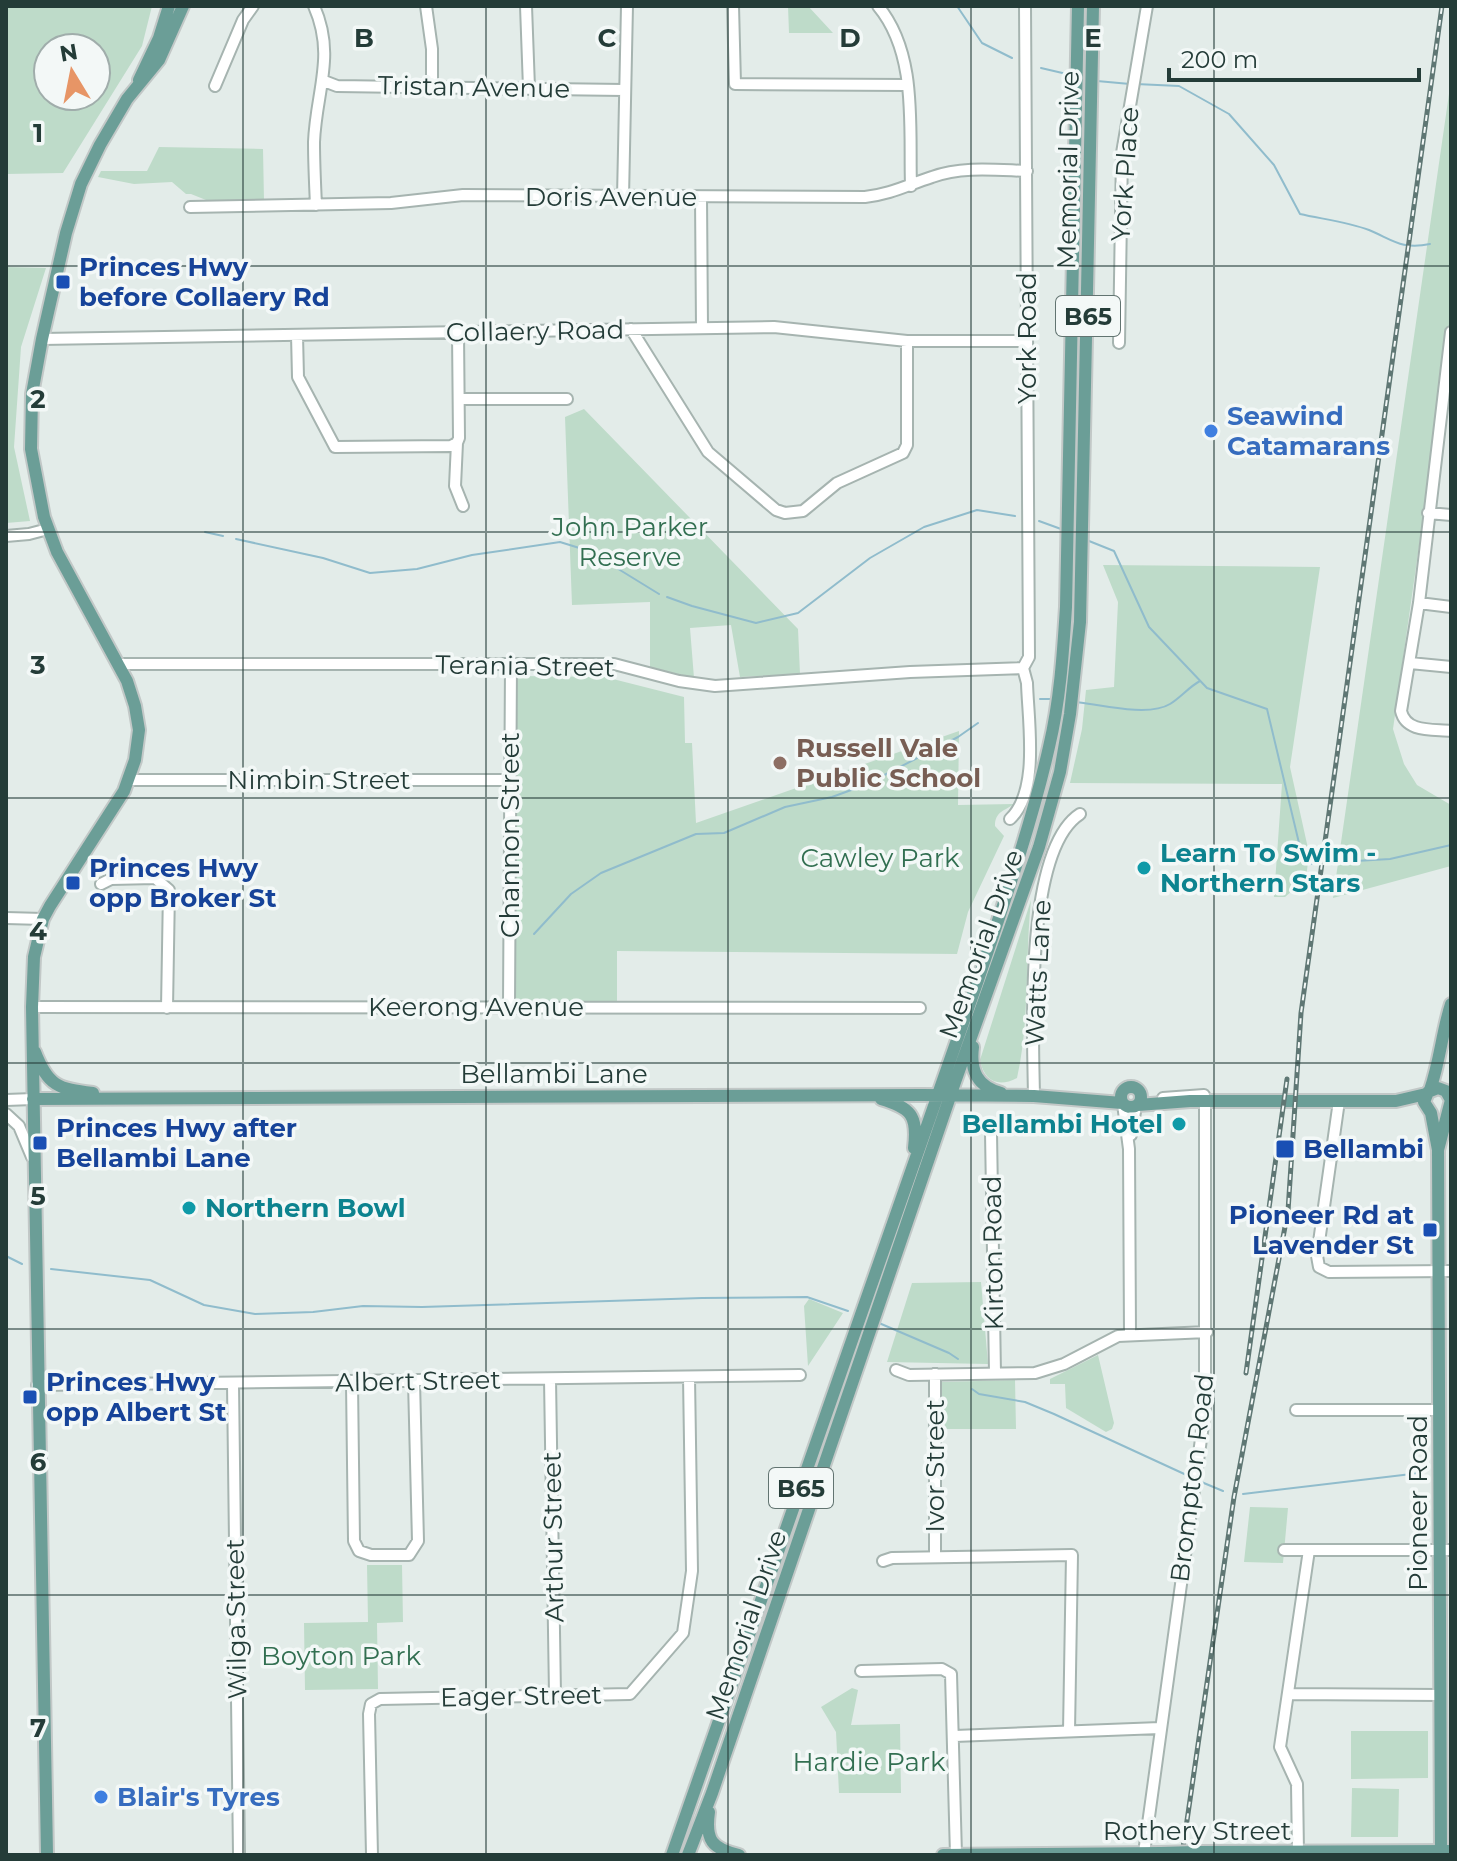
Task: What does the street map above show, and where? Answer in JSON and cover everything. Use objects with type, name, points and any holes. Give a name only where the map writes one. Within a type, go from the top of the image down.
[{"type":"main road","points":[[47,1855],[33,1158],[34,957],[43,919],[128,780],[135,760],[139,730],[133,698],[119,664],[62,562],[48,529],[33,467],[30,428],[32,394],[76,197],[100,145],[138,83],[159,38],[169,6]]},
{"type":"main road","points":[[138,83],[159,60],[183,6]]},
{"type":"main road","name":"Memorial Drive","points":[[672,1855],[1023,847],[1050,745],[1060,681],[1066,607],[1078,6]]},
{"type":"main road","name":"Memorial Drive","points":[[688,1855],[1039,847],[1060,772],[1075,683],[1080,622],[1093,6]]},
{"type":"main road","points":[[1428,1092],[1439,1065],[1442,1033],[1451,1004]]},
{"type":"main road","points":[[979,1017],[973,1072],[987,1088],[1014,1096]]},
{"type":"main road","points":[[32,1046],[42,1070],[55,1085],[142,1099]]},
{"type":"main road","name":"Pioneer Road","points":[[1438,1150],[1451,1100],[1439,1065]]},
{"type":"main road","points":[[1076,1098],[1104,1095],[1131,1087],[1163,1098],[1190,1101]]},
{"type":"main road","points":[[1076,1098],[1130,1105],[1190,1101],[1396,1101],[1438,1088],[1448,1092]]},
{"type":"main road","points":[[1124,1089],[1121,1094],[1130,1105]]},
{"type":"main road","points":[[1130,1105],[1141,1096],[1139,1091]]},
{"type":"main road","name":"Pioneer Road","points":[[1428,1092],[1424,1102],[1438,1150],[1445,1272],[1439,1410],[1445,1550],[1446,1676],[1440,1695],[1445,1852]]},
{"type":"main road","points":[[870,1095],[903,1106],[911,1113],[916,1137],[912,1167]]},
{"type":"main road","name":"Bellambi Lane","points":[[33,1099],[870,1095],[1076,1098]]},
{"type":"main road","points":[[1396,1101],[1438,1115],[1449,1108]]},
{"type":"main road","points":[[712,1793],[707,1827],[709,1837],[722,1851],[739,1855]]},
{"type":"main road","name":"Rothery Street","points":[[943,1855],[1445,1852]]},
{"type":"street","points":[[215,86],[243,20],[253,6]]},
{"type":"street","points":[[314,6],[324,34],[326,58],[314,141],[316,205]]},
{"type":"street","points":[[426,6],[432,49],[432,87]]},
{"type":"street","points":[[526,6],[529,88]]},
{"type":"street","points":[[623,197],[627,6]]},
{"type":"street","points":[[733,6],[735,84],[907,85]]},
{"type":"street","points":[[878,6],[903,50],[911,186]]},
{"type":"street","name":"York Road","points":[[1010,819],[1023,803],[1027,783],[1027,683],[1023,668],[1029,657],[1025,6]]},
{"type":"street","name":"York Place","points":[[1119,343],[1122,153],[1147,6]]},
{"type":"street","name":"Tristan Avenue","points":[[324,81],[337,86],[624,90]]},
{"type":"street","name":"Doris Avenue","points":[[190,207],[391,203],[463,195],[865,197],[889,194],[933,176],[959,171],[1027,171]]},
{"type":"street","points":[[701,197],[702,328]]},
{"type":"street","name":"Collaery Road","points":[[42,339],[774,327],[907,341],[1027,341]]},
{"type":"street","points":[[631,329],[708,452],[776,510],[785,513],[808,509],[837,483],[903,453],[907,445],[907,341]]},
{"type":"street","points":[[1451,332],[1446,407],[1401,711],[1402,718],[1413,727],[1451,731]]},
{"type":"street","points":[[458,333],[455,486],[463,506]]},
{"type":"street","points":[[297,335],[298,377],[335,447],[451,446],[457,443]]},
{"type":"street","points":[[459,399],[567,399]]},
{"type":"street","points":[[1428,513],[1451,515]]},
{"type":"street","points":[[6,536],[48,529]]},
{"type":"street","points":[[1419,603],[1451,607]]},
{"type":"street","points":[[1410,663],[1451,667]]},
{"type":"street","name":"Terania Street","points":[[119,664],[614,664],[679,681],[715,686],[910,672],[1023,668]]},
{"type":"street","name":"Channon Street","points":[[509,1006],[511,664]]},
{"type":"street","name":"Nimbin Street","points":[[128,780],[510,780]]},
{"type":"street","name":"Watts Lane","points":[[1034,1096],[1034,971],[1041,894],[1060,833],[1068,821],[1080,814]]},
{"type":"street","points":[[101,884],[111,879],[155,878],[169,890],[167,1008]]},
{"type":"street","points":[[6,918],[43,919]]},
{"type":"street","name":"Keerong Avenue","points":[[32,1007],[920,1008]]},
{"type":"street","points":[[1163,1098],[1222,1095],[1253,1101]]},
{"type":"street","points":[[6,1100],[33,1099]]},
{"type":"street","name":"Brompton Road","points":[[1144,1853],[1205,1410],[1205,1101]]},
{"type":"street","points":[[1339,1101],[1317,1256],[1319,1267],[1329,1272],[1445,1272]]},
{"type":"street","points":[[1130,1105],[1130,1334]]},
{"type":"street","points":[[6,1114],[19,1126],[33,1158]]},
{"type":"street","name":"Kirton Road","points":[[991,1133],[995,1373]]},
{"type":"street","points":[[896,1370],[909,1375],[1035,1373],[1051,1369],[1106,1340],[1130,1334],[1207,1332]]},
{"type":"street","name":"Ivor Street","points":[[935,1374],[935,1557]]},
{"type":"street","name":"Albert Street","points":[[37,1385],[800,1375]]},
{"type":"street","name":"Eager Street","points":[[372,1855],[371,1704],[380,1699],[630,1694],[683,1633],[692,1571],[689,1377]]},
{"type":"street","name":"Arthur Street","points":[[550,1379],[555,1694]]},
{"type":"street","points":[[352,1383],[354,1541],[359,1551],[371,1555],[409,1555],[418,1541],[414,1381]]},
{"type":"street","name":"Wilga Street","points":[[233,1384],[239,1855]]},
{"type":"street","points":[[1296,1410],[1439,1410]]},
{"type":"street","points":[[1284,1550],[1445,1550]]},
{"type":"street","points":[[1298,1852],[1297,1784],[1280,1747],[1309,1550]]},
{"type":"street","points":[[883,1561],[892,1558],[1072,1555],[1069,1731]]},
{"type":"street","points":[[861,1671],[942,1669],[948,1672],[953,1686],[956,1855]]},
{"type":"street","points":[[1288,1694],[1440,1695]]},
{"type":"street","points":[[955,1736],[1160,1728]]},
{"type":"green space","points":[[6,6],[152,6],[142,46],[112,94],[112,32],[32,32],[32,112],[101,112],[63,173],[6,174]]},
{"type":"green space","points":[[788,6],[808,6],[833,33],[789,33]]},
{"type":"green space","points":[[1451,80],[1451,321],[1393,729],[1404,764],[1417,785],[1451,805],[1451,866],[1333,898]]},
{"type":"green space","points":[[159,147],[263,149],[264,201],[211,202],[186,194],[172,182],[134,184],[98,177],[101,171],[147,171]]},
{"type":"green space","points":[[6,267],[46,268],[21,347],[14,447],[30,521],[6,523]]},
{"type":"green space","name":"John Parker Reserve","points":[[584,409],[798,629],[800,674],[740,677],[731,625],[690,628],[694,678],[650,667],[650,602],[572,605],[565,417]]},
{"type":"green space","points":[[1103,565],[1320,567],[1290,767],[1309,853],[1306,879],[1285,897],[1274,897],[1282,784],[1070,783],[1082,729],[1086,690],[1114,687],[1118,602]]},
{"type":"green space","name":"Cawley Park","points":[[516,676],[605,677],[684,697],[685,743],[692,743],[696,823],[959,731],[958,805],[1014,804],[997,817],[995,826],[1004,836],[968,912],[957,954],[617,951],[617,1003],[517,1002],[514,992]]},
{"type":"green space","points":[[1031,900],[1021,1056],[1017,1078],[998,1082],[988,1078],[980,1060]]},
{"type":"green space","points":[[981,1282],[988,1364],[887,1362],[912,1283]]},
{"type":"green space","points":[[809,1299],[843,1313],[808,1366],[804,1306]]},
{"type":"green space","points":[[1098,1355],[1114,1423],[1112,1429],[1106,1432],[1066,1408],[1065,1384],[1050,1384],[1050,1379]]},
{"type":"green space","points":[[1015,1380],[1016,1429],[941,1429],[942,1382]]},
{"type":"green space","points":[[1250,1507],[1288,1508],[1283,1563],[1244,1562]]},
{"type":"green space","name":"Boyton Park","points":[[367,1565],[402,1565],[403,1622],[377,1623],[378,1689],[305,1690],[304,1623],[368,1622]]},
{"type":"green space","name":"Hardie Park","points":[[852,1688],[858,1690],[851,1725],[900,1724],[901,1793],[839,1793],[836,1732],[821,1707]]},
{"type":"green space","points":[[1351,1731],[1428,1731],[1428,1778],[1351,1779]]},
{"type":"green space","points":[[1352,1788],[1399,1789],[1398,1837],[1351,1837]]},
{"type":"waterway","points":[[957,6],[982,43],[1012,58]]},
{"type":"waterway","points":[[1041,68],[1071,75]]},
{"type":"waterway","points":[[1097,81],[1130,84]]},
{"type":"waterway","points":[[1136,84],[1179,86],[1229,114],[1274,165],[1300,214],[1361,227],[1405,245],[1430,244]]},
{"type":"waterway","points":[[667,597],[756,623],[798,613],[870,558],[924,527],[977,510],[1015,516]]},
{"type":"waterway","points":[[1039,521],[1061,529]]},
{"type":"waterway","points":[[205,532],[223,536]]},
{"type":"waterway","points":[[236,539],[323,558],[370,573],[417,569],[472,555],[560,542],[589,551],[659,594]]},
{"type":"waterway","points":[[1089,541],[1114,551],[1149,627],[1207,688],[1267,709],[1304,864],[1390,859],[1451,845]]},
{"type":"waterway","points":[[1077,702],[1150,710],[1170,704],[1200,681]]},
{"type":"waterway","points":[[1040,699],[1051,699]]},
{"type":"waterway","points":[[534,934],[571,894],[601,873],[696,834],[724,833],[785,807],[832,797],[865,785],[958,737],[978,723]]},
{"type":"waterway","points":[[6,1256],[22,1264]]},
{"type":"waterway","points":[[51,1269],[150,1280],[204,1305],[255,1314],[363,1306],[807,1297],[848,1311]]},
{"type":"waterway","points":[[879,1323],[958,1359]]},
{"type":"waterway","points":[[972,1389],[979,1394],[1025,1402],[1193,1478]]},
{"type":"waterway","points":[[1243,1494],[1420,1473]]},
{"type":"waterway","points":[[1199,1481],[1223,1491]]},
{"type":"railway","points":[[1182,1855],[1234,1497],[1288,1211],[1301,1013],[1442,6]]},
{"type":"railway","points":[[1246,1373],[1287,1079]]},
{"type":"place","name":"Princes Hwy before Collaery Rd","points":[[63,282]]},
{"type":"place","name":"Seawind Catamarans","points":[[1211,431]]},
{"type":"place","name":"Russell Vale Public School","points":[[780,763]]},
{"type":"place","name":"Learn To Swim - Northern Stars","points":[[1144,868]]},
{"type":"place","name":"Princes Hwy opp Broker St","points":[[73,883]]},
{"type":"place","name":"Bellambi Hotel","points":[[1179,1124]]},
{"type":"place","name":"Princes Hwy after Bellambi Lane","points":[[40,1143]]},
{"type":"place","name":"Bellambi","points":[[1285,1149]]},
{"type":"place","name":"Northern Bowl","points":[[189,1208]]},
{"type":"place","name":"Pioneer Rd at Lavender St","points":[[1430,1230]]},
{"type":"place","name":"Princes Hwy opp Albert St","points":[[30,1397]]},
{"type":"place","name":"Blair's Tyres","points":[[101,1797]]}]
